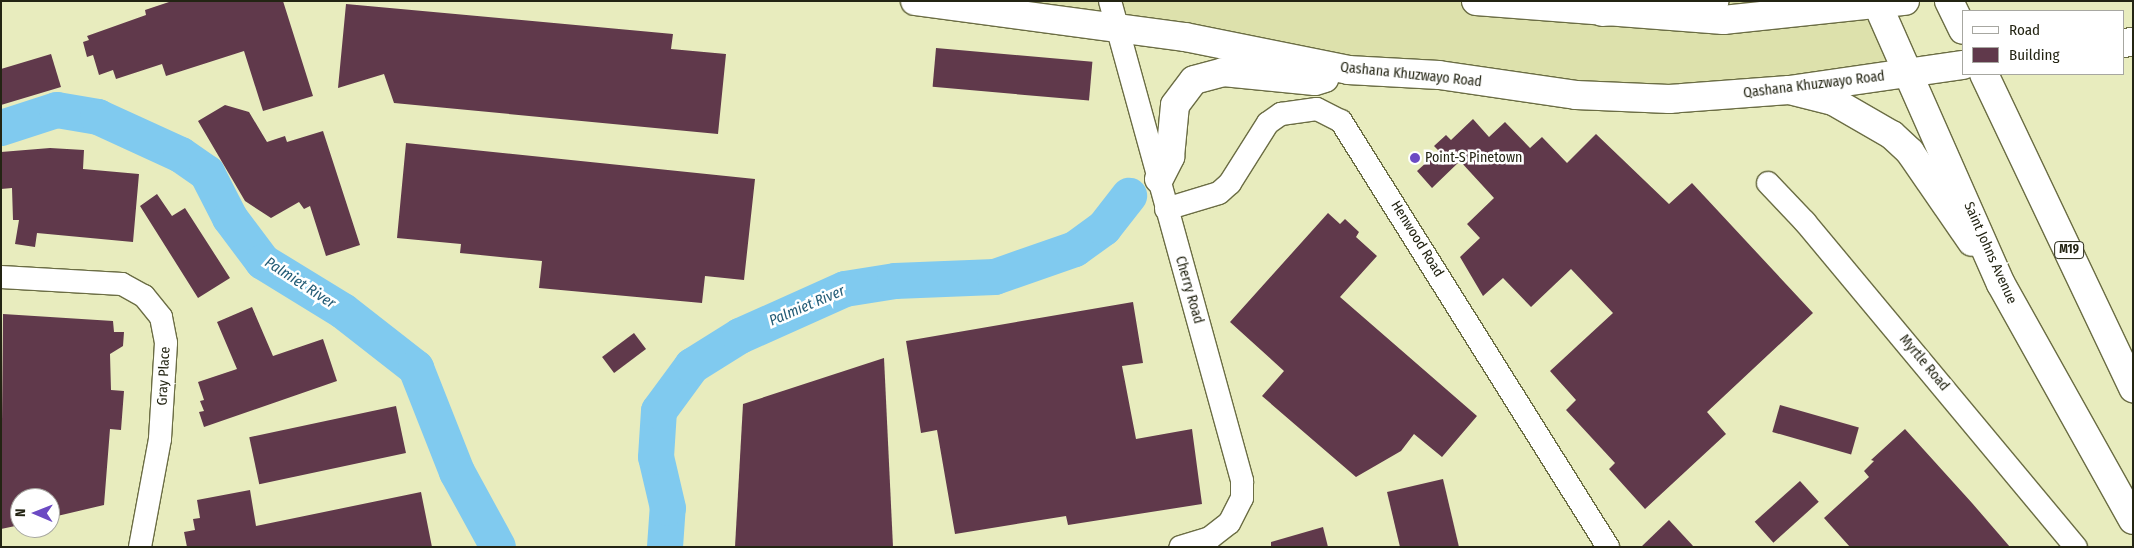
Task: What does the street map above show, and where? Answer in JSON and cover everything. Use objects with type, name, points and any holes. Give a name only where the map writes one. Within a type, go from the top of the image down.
[{"type":"main road","name":"Qashana Khuzwayo Road","points":[[915,1],[1185,37],[1348,70],[1439,75],[1576,95],[1669,99],[1789,90],[1962,65]]},
{"type":"main road","points":[[1476,1],[1723,20],[1906,1]]},
{"type":"main road","points":[[1602,12],[1714,1]]},
{"type":"main road","points":[[1949,1],[1962,28]]},
{"type":"main road","name":"Saint Johns Avenue","points":[[1877,3],[1911,74],[2001,284],[2133,520]]},
{"type":"main road","points":[[1158,179],[1170,156],[1175,105],[1194,80],[1223,72],[1315,81],[1348,70]]},
{"type":"main road","name":"M19","points":[[1984,75],[2133,388]]},
{"type":"main road","points":[[1789,90],[1833,101],[1892,135],[1910,152],[2001,284]]},
{"type":"street","name":"Cherry Road","points":[[1110,1],[1242,481],[1242,498],[1229,523],[1210,538],[1180,547]]},
{"type":"street","name":"Henwood Road","points":[[1166,209],[1219,193],[1230,183],[1268,123],[1281,114],[1317,109],[1341,121],[1608,547]]},
{"type":"street","name":"Myrtle Road","points":[[1768,183],[1818,237],[2076,547]]},
{"type":"street","name":"Gray Place","points":[[1,277],[122,284],[144,296],[161,316],[166,343],[160,439],[140,547]]},
{"type":"shaded area","points":[[929,1],[1874,1],[1909,72],[1577,94]]},
{"type":"building","points":[[172,1],[283,1],[313,96],[263,111],[244,51],[166,76],[162,64],[116,79],[113,70],[99,75],[93,55],[87,57],[83,42],[89,40],[87,36],[146,15],[145,10]]},
{"type":"building","points":[[346,4],[673,34],[671,49],[726,54],[718,134],[394,103],[384,74],[338,88]]},
{"type":"building","points":[[936,48],[1092,62],[1089,101],[933,87]]},
{"type":"building","points":[[51,54],[61,87],[1,105],[1,69]]},
{"type":"building","points":[[225,105],[249,112],[267,142],[285,136],[287,142],[323,131],[360,245],[326,256],[310,206],[304,209],[299,202],[271,218],[245,201],[198,121]]},
{"type":"building","points":[[1473,119],[1489,137],[1505,122],[1530,148],[1542,137],[1567,163],[1596,134],[1669,204],[1692,183],[1813,313],[1707,412],[1726,434],[1645,509],[1609,469],[1615,463],[1566,410],[1576,400],[1550,371],[1613,313],[1571,269],[1531,307],[1503,278],[1483,296],[1460,257],[1480,238],[1467,224],[1494,198],[1460,161],[1432,188],[1417,171],[1439,151],[1434,146],[1446,135],[1451,140]]},
{"type":"building","points":[[406,143],[755,179],[744,280],[705,276],[702,303],[539,288],[542,261],[460,253],[461,244],[397,238]]},
{"type":"building","points":[[50,148],[84,150],[83,169],[139,174],[133,242],[37,233],[35,247],[15,244],[19,220],[13,220],[12,188],[1,189],[1,152]]},
{"type":"building","points":[[157,194],[172,216],[185,208],[230,278],[198,298],[140,206]]},
{"type":"building","points":[[1328,213],[1340,224],[1345,219],[1359,232],[1356,237],[1377,256],[1340,297],[1477,416],[1442,457],[1414,434],[1401,451],[1356,477],[1262,396],[1284,371],[1230,322]]},
{"type":"building","points":[[1133,302],[1143,363],[1122,366],[1136,439],[1192,429],[1202,504],[1068,525],[1066,516],[955,534],[937,430],[921,433],[906,341]]},
{"type":"building","points":[[252,307],[273,356],[323,339],[337,381],[204,427],[199,412],[204,411],[200,401],[204,400],[198,382],[237,369],[217,322]]},
{"type":"building","points":[[3,314],[113,321],[114,332],[124,332],[123,346],[110,354],[111,390],[124,391],[121,430],[110,429],[104,505],[60,515],[60,488],[10,488],[10,527],[1,529]]},
{"type":"building","points":[[634,333],[646,349],[614,373],[602,357]]},
{"type":"building","points":[[884,358],[893,547],[735,547],[743,404]]},
{"type":"building","points":[[1780,405],[1859,428],[1851,455],[1772,432]]},
{"type":"building","points":[[396,406],[406,453],[259,484],[249,437]]},
{"type":"building","points":[[1905,429],[2010,547],[1850,547],[1824,518],[1869,477],[1864,471],[1874,461],[1871,460]]},
{"type":"building","points":[[1443,479],[1459,547],[1400,547],[1387,492]]},
{"type":"building","points":[[1800,481],[1819,502],[1773,543],[1755,522]]},
{"type":"building","points":[[250,490],[256,526],[421,492],[432,547],[187,547],[184,532],[195,530],[193,519],[200,518],[197,500]]},
{"type":"building","points":[[1669,520],[1694,547],[1641,547]]},
{"type":"building","points":[[1323,527],[1328,547],[1271,547],[1271,542]]},
{"type":"waterway","name":"Palmiet River","points":[[1,128],[57,110],[98,117],[181,155],[207,173],[230,218],[263,262],[343,311],[416,368],[457,472],[498,547]]},
{"type":"waterway","name":"Palmiet River","points":[[665,547],[668,508],[656,457],[659,411],[692,366],[740,336],[845,289],[895,281],[995,277],[1075,249],[1104,228],[1129,196]]},
{"type":"place","name":"Point-S Pinetown","points":[[1415,158]]}]
